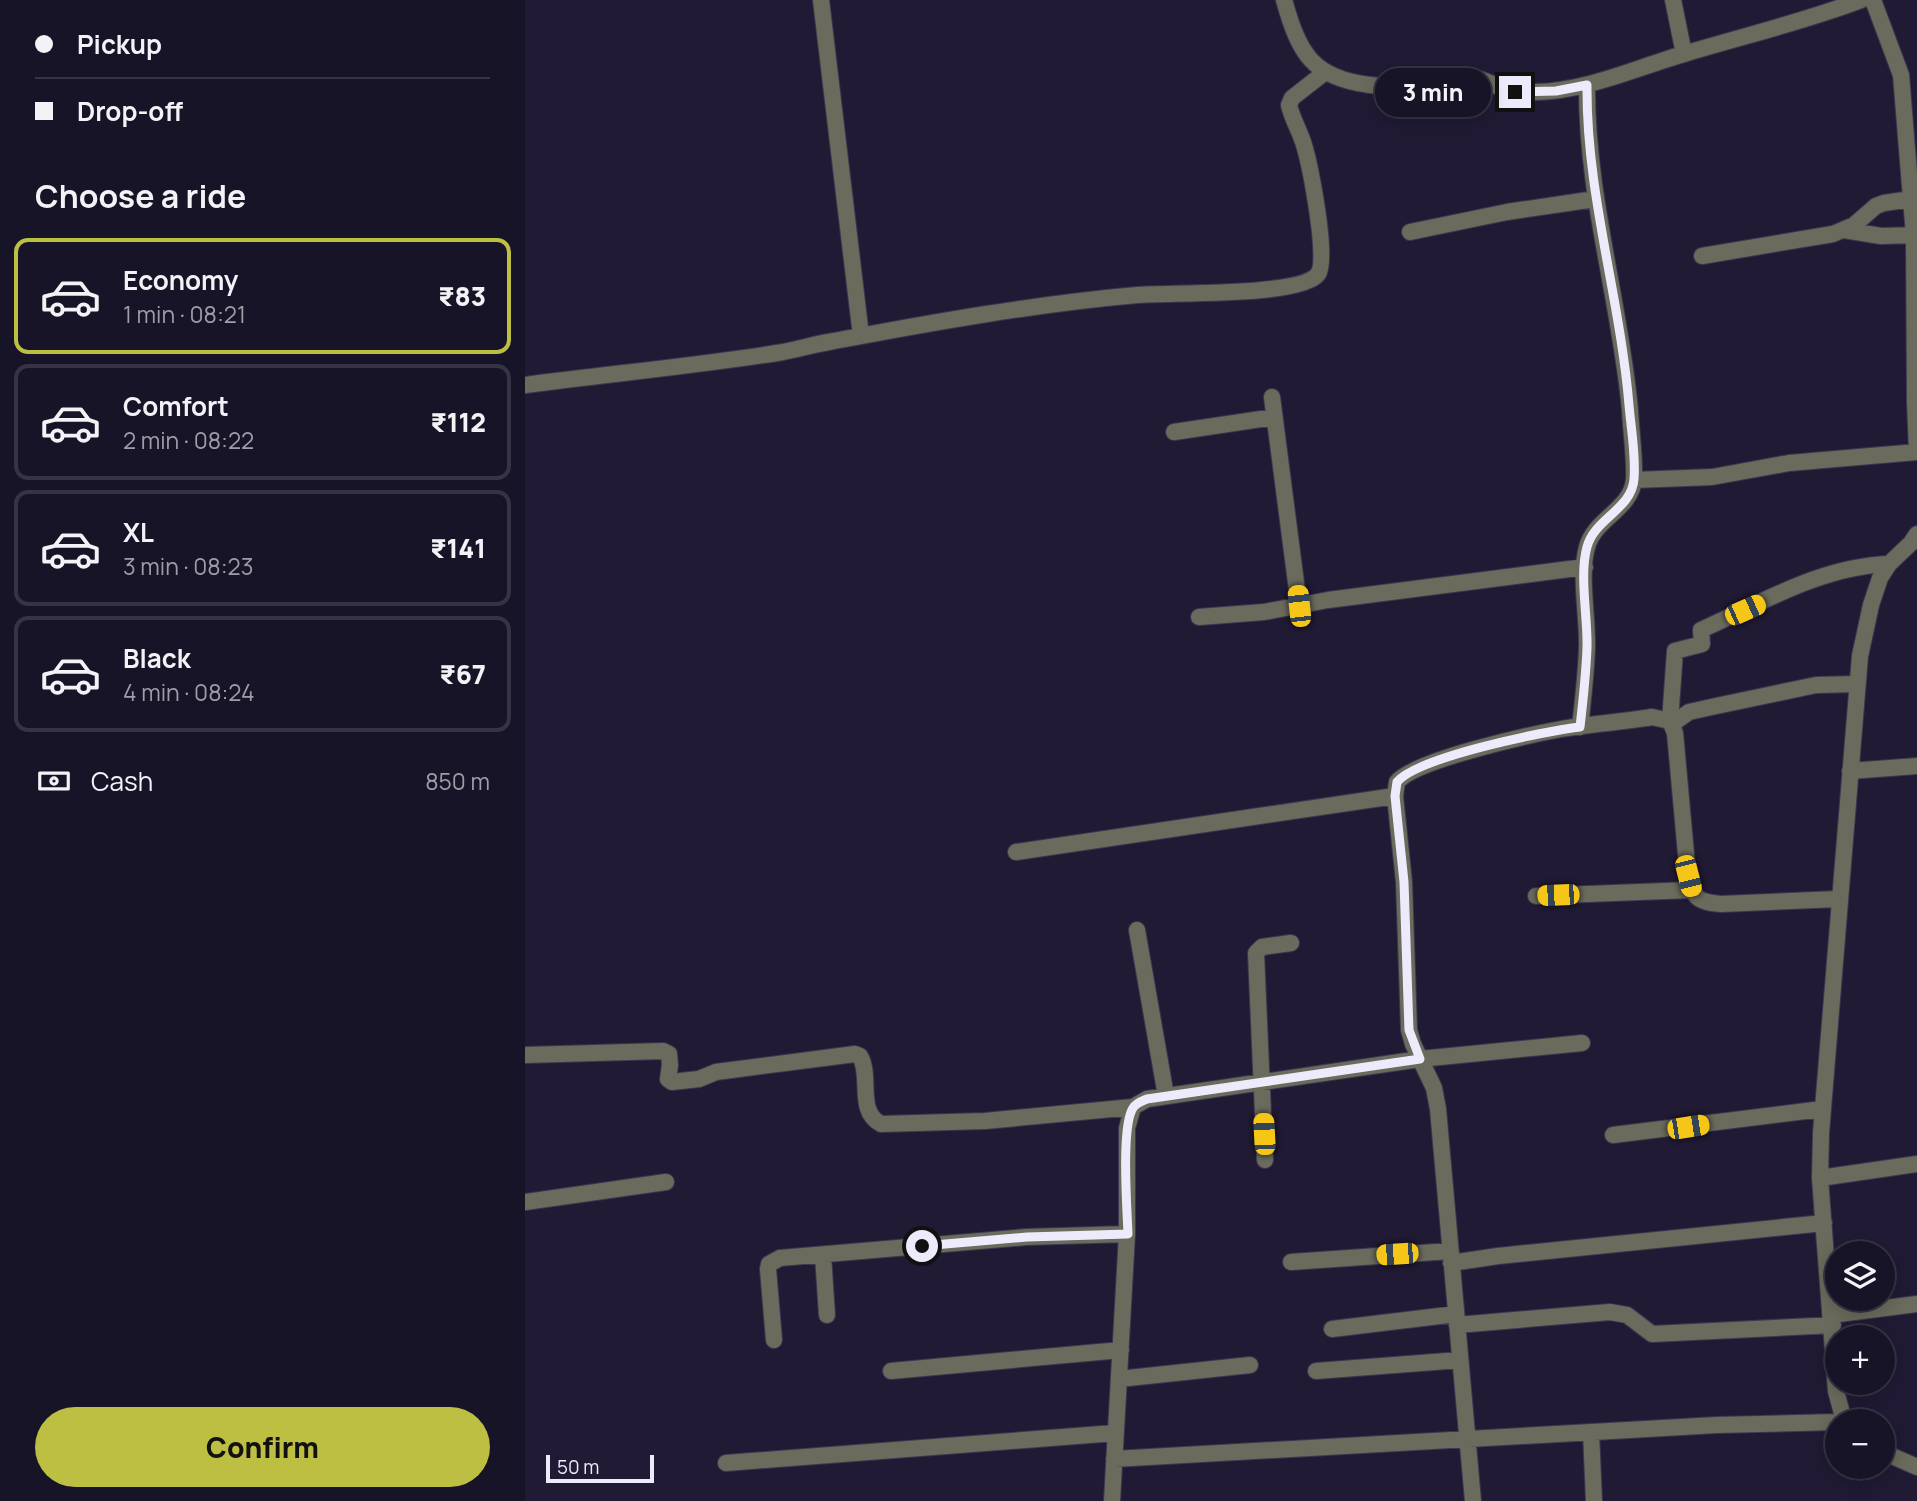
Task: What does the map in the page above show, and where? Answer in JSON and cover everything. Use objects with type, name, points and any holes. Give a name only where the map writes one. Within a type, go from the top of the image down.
[{"type":"street","points":[[821,0],[861,336]]},
{"type":"street","points":[[1284,0],[1298,40],[1320,76],[1353,83],[1402,88],[1471,76],[1515,92],[1556,91],[1587,85],[1684,54],[1783,27],[1861,0]]},
{"type":"street","points":[[1673,0],[1684,54]]},
{"type":"street","points":[[1634,480],[1713,477],[1789,463],[1917,451],[1915,235],[1901,75],[1873,0]]},
{"type":"street","points":[[525,385],[779,353],[861,336],[1091,299],[1197,292],[1245,293],[1313,280],[1322,266],[1319,224],[1311,170],[1289,105],[1292,98],[1320,76]]},
{"type":"street","points":[[1580,727],[1587,648],[1587,546],[1594,532],[1626,500],[1634,480],[1628,389],[1588,143],[1587,85]]},
{"type":"street","points":[[1410,232],[1507,212],[1595,199]]},
{"type":"street","points":[[1702,256],[1844,230],[1876,206],[1911,199]]},
{"type":"street","points":[[1844,230],[1881,236],[1915,235]]},
{"type":"street","points":[[1272,397],[1299,606]]},
{"type":"street","points":[[1174,432],[1274,416]]},
{"type":"street","points":[[1841,1409],[1836,1391],[1820,1178],[1822,1109],[1838,899],[1860,656],[1871,605],[1880,579],[1889,564],[1916,535]]},
{"type":"street","points":[[1838,899],[1721,904],[1704,902],[1691,890],[1671,722],[1675,651],[1702,644],[1701,630],[1827,574],[1868,564],[1889,564]]},
{"type":"street","points":[[1199,617],[1264,612],[1585,567]]},
{"type":"street","points":[[1473,1501],[1439,1109],[1434,1088],[1409,1030],[1404,882],[1395,796],[1397,782],[1401,776],[1423,766],[1474,750],[1561,729],[1653,717],[1671,722],[1689,712],[1816,685],[1857,684]]},
{"type":"street","points":[[1850,771],[1917,766]]},
{"type":"street","points":[[1016,852],[1395,796]]},
{"type":"street","points":[[1537,896],[1691,890]]},
{"type":"street","points":[[1137,930],[1166,1096]]},
{"type":"street","points":[[1265,1160],[1256,953],[1262,947],[1291,943]]},
{"type":"street","points":[[525,1055],[663,1051],[669,1054],[668,1079],[672,1082],[699,1079],[716,1072],[855,1054],[860,1056],[864,1066],[869,1115],[881,1124],[985,1121],[1133,1107],[1147,1099],[1420,1059],[1583,1043]]},
{"type":"street","points":[[1111,1501],[1128,1234],[1127,1128],[1133,1107]]},
{"type":"street","points":[[1613,1135],[1822,1109]]},
{"type":"street","points":[[1820,1178],[1917,1164]]},
{"type":"street","points":[[525,1202],[666,1182]]},
{"type":"street","points":[[1291,1262],[1498,1255],[1824,1223]]},
{"type":"street","points":[[774,1340],[767,1277],[769,1264],[780,1258],[1027,1237],[1128,1234]]},
{"type":"street","points":[[823,1255],[827,1315]]},
{"type":"street","points":[[1332,1329],[1619,1312],[1652,1334],[1832,1320],[1917,1304]]},
{"type":"street","points":[[891,1371],[1121,1350]]},
{"type":"street","points":[[1316,1371],[1460,1360]]},
{"type":"street","points":[[1119,1379],[1250,1365]]},
{"type":"street","points":[[1114,1459],[1717,1425],[1825,1422]]},
{"type":"street","points":[[1591,1432],[1594,1501]]},
{"type":"street","points":[[726,1463],[1115,1433]]},
{"type":"street","points":[[1895,1458],[1917,1468]]},
{"type":"route","points":[[922,1246],[1027,1237],[1128,1234],[1127,1128],[1133,1107],[1139,1102],[1420,1059],[1409,1030],[1404,882],[1395,796],[1397,782],[1401,776],[1411,771],[1449,757],[1561,729],[1580,727],[1587,648],[1587,546],[1594,532],[1626,500],[1634,480],[1628,389],[1611,278],[1599,227],[1588,143],[1587,85],[1556,91],[1515,92]]}]
